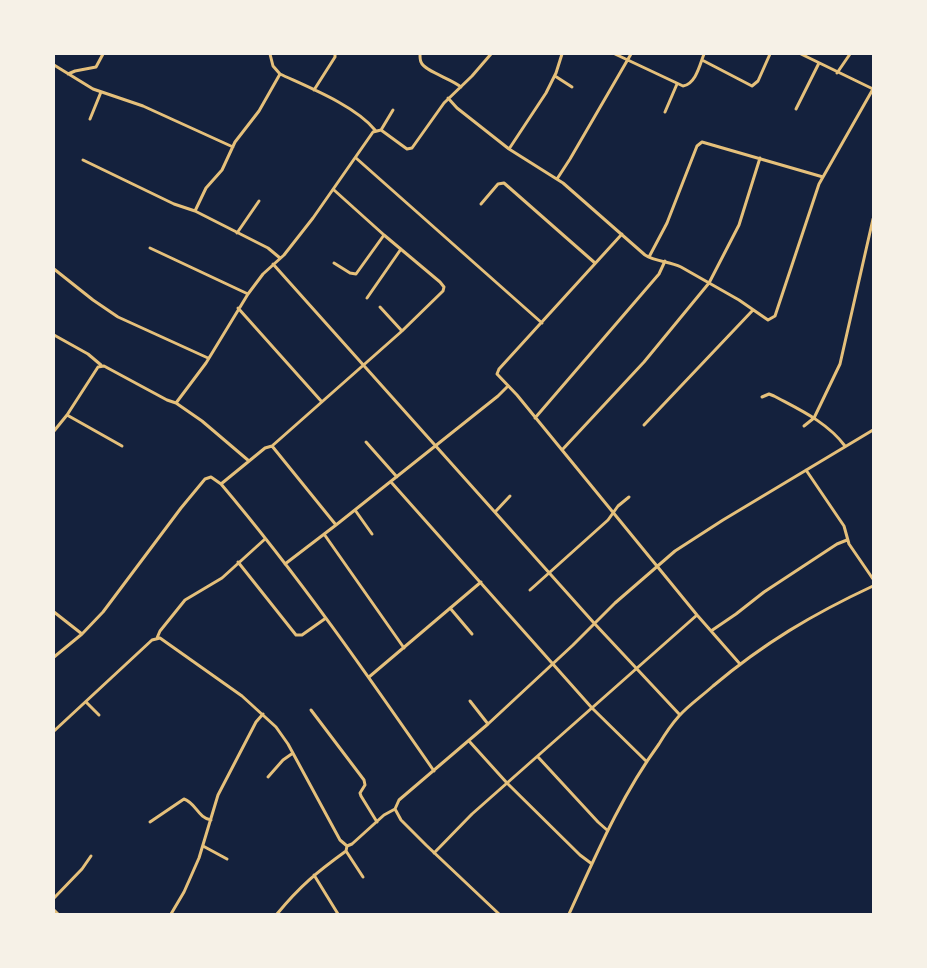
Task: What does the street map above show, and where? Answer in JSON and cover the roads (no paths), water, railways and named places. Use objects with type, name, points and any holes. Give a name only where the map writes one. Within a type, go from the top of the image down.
[{"type":"street","points":[[68,74],[96,67],[103,54]]},
{"type":"street","points":[[270,54],[273,66],[280,74],[314,90],[353,112],[367,121],[375,130]]},
{"type":"street","points":[[314,90],[335,57],[335,54]]},
{"type":"street","points":[[420,54],[423,66],[454,81],[461,87]]},
{"type":"street","points":[[176,403],[208,358],[248,294],[263,274],[280,258],[313,218],[356,158],[370,134],[375,130],[381,130],[407,149],[412,148],[448,98],[461,87],[491,54]]},
{"type":"street","points":[[509,148],[546,93],[555,76],[562,54]]},
{"type":"street","points":[[615,54],[683,86],[689,84],[694,78],[704,54]]},
{"type":"street","points":[[557,179],[631,54]]},
{"type":"street","points":[[702,60],[752,86],[758,81],[770,54]]},
{"type":"street","points":[[448,98],[457,108],[509,148],[557,179],[649,257],[681,267],[739,300],[768,320],[775,316],[819,184],[873,89],[800,54]]},
{"type":"street","points":[[837,73],[850,54]]},
{"type":"street","points":[[796,109],[819,63]]},
{"type":"street","points":[[54,65],[85,86],[143,106],[232,147]]},
{"type":"street","points":[[195,211],[206,188],[222,170],[232,147],[259,111],[280,74]]},
{"type":"street","points":[[555,76],[572,87]]},
{"type":"street","points":[[665,112],[677,84]]},
{"type":"street","points":[[90,119],[100,92]]},
{"type":"street","points":[[381,130],[394,110]]},
{"type":"street","points":[[649,257],[667,223],[699,144],[705,142],[823,177]]},
{"type":"street","points":[[356,158],[542,323]]},
{"type":"street","points":[[562,450],[644,362],[709,283],[739,225],[760,158]]},
{"type":"street","points":[[83,160],[174,204],[195,211],[268,248],[280,258]]},
{"type":"street","points":[[481,204],[498,184],[504,182],[595,264]]},
{"type":"street","points":[[221,484],[265,448],[272,446],[443,291],[444,287],[440,282],[334,190]]},
{"type":"street","points":[[237,233],[259,201]]},
{"type":"street","points":[[804,426],[814,418],[840,364],[873,219]]},
{"type":"street","points":[[622,234],[497,371],[499,377],[562,450],[696,615],[740,664]]},
{"type":"street","points":[[334,263],[350,273],[356,274],[384,235]]},
{"type":"street","points":[[150,248],[248,294]]},
{"type":"street","points":[[367,298],[401,249]]},
{"type":"street","points":[[535,418],[659,274],[665,261]]},
{"type":"street","points":[[273,264],[594,623],[680,715]]},
{"type":"street","points":[[54,269],[92,300],[118,317],[208,358]]},
{"type":"street","points":[[380,307],[402,330]]},
{"type":"street","points":[[238,308],[322,402]]},
{"type":"street","points":[[644,425],[753,310]]},
{"type":"street","points":[[54,335],[94,358],[102,366],[108,367],[166,400],[176,403],[202,421],[249,461]]},
{"type":"street","points":[[54,431],[67,415],[96,370],[102,366]]},
{"type":"street","points":[[285,564],[391,482],[508,386]]},
{"type":"street","points":[[762,397],[769,394],[774,396],[814,418],[834,432],[845,446]]},
{"type":"street","points":[[67,415],[122,446]]},
{"type":"street","points":[[347,846],[352,844],[387,812],[395,809],[399,800],[488,724],[657,566],[690,540],[873,430]]},
{"type":"street","points":[[366,442],[397,477]]},
{"type":"street","points":[[272,446],[336,525]]},
{"type":"street","points":[[806,470],[844,526],[847,540],[873,579]]},
{"type":"street","points":[[54,657],[82,634],[103,612],[181,508],[205,479],[211,477],[221,484],[266,539],[369,677],[434,770]]},
{"type":"street","points":[[391,482],[592,708],[646,761]]},
{"type":"street","points":[[495,512],[510,496]]},
{"type":"street","points":[[530,590],[608,520],[629,497]]},
{"type":"street","points":[[355,510],[372,534]]},
{"type":"street","points":[[324,534],[404,648]]},
{"type":"street","points":[[157,638],[160,631],[185,600],[213,584],[266,539]]},
{"type":"street","points":[[711,631],[764,592],[837,544],[847,540]]},
{"type":"street","points":[[238,562],[296,635],[302,636],[326,618]]},
{"type":"street","points":[[369,677],[481,582]]},
{"type":"street","points":[[569,914],[607,830],[646,761],[680,715],[740,664],[816,614],[873,586]]},
{"type":"street","points":[[450,608],[472,634]]},
{"type":"street","points":[[54,612],[82,634]]},
{"type":"street","points":[[434,853],[465,820],[696,615]]},
{"type":"street","points":[[54,731],[150,641],[157,638],[164,640],[242,696],[281,732],[340,840],[347,846]]},
{"type":"street","points":[[470,701],[488,724]]},
{"type":"street","points":[[86,702],[99,715]]},
{"type":"street","points":[[311,710],[364,780],[365,785],[360,793],[377,822]]},
{"type":"street","points":[[171,914],[184,892],[203,846],[218,795],[262,714]]},
{"type":"street","points":[[469,741],[507,783],[580,855],[592,864]]},
{"type":"street","points":[[268,777],[283,760],[293,753]]},
{"type":"street","points":[[538,757],[607,830]]},
{"type":"street","points":[[150,822],[184,799],[188,800],[203,817],[211,820]]},
{"type":"street","points":[[395,809],[401,820],[499,914]]},
{"type":"street","points":[[203,846],[227,859]]},
{"type":"street","points":[[277,914],[300,887],[314,874],[346,851],[347,846]]},
{"type":"street","points":[[346,851],[363,877]]},
{"type":"street","points":[[54,898],[82,869],[91,856]]},
{"type":"street","points":[[314,874],[338,914]]},
{"type":"street","points":[[54,910],[58,914]]}]
